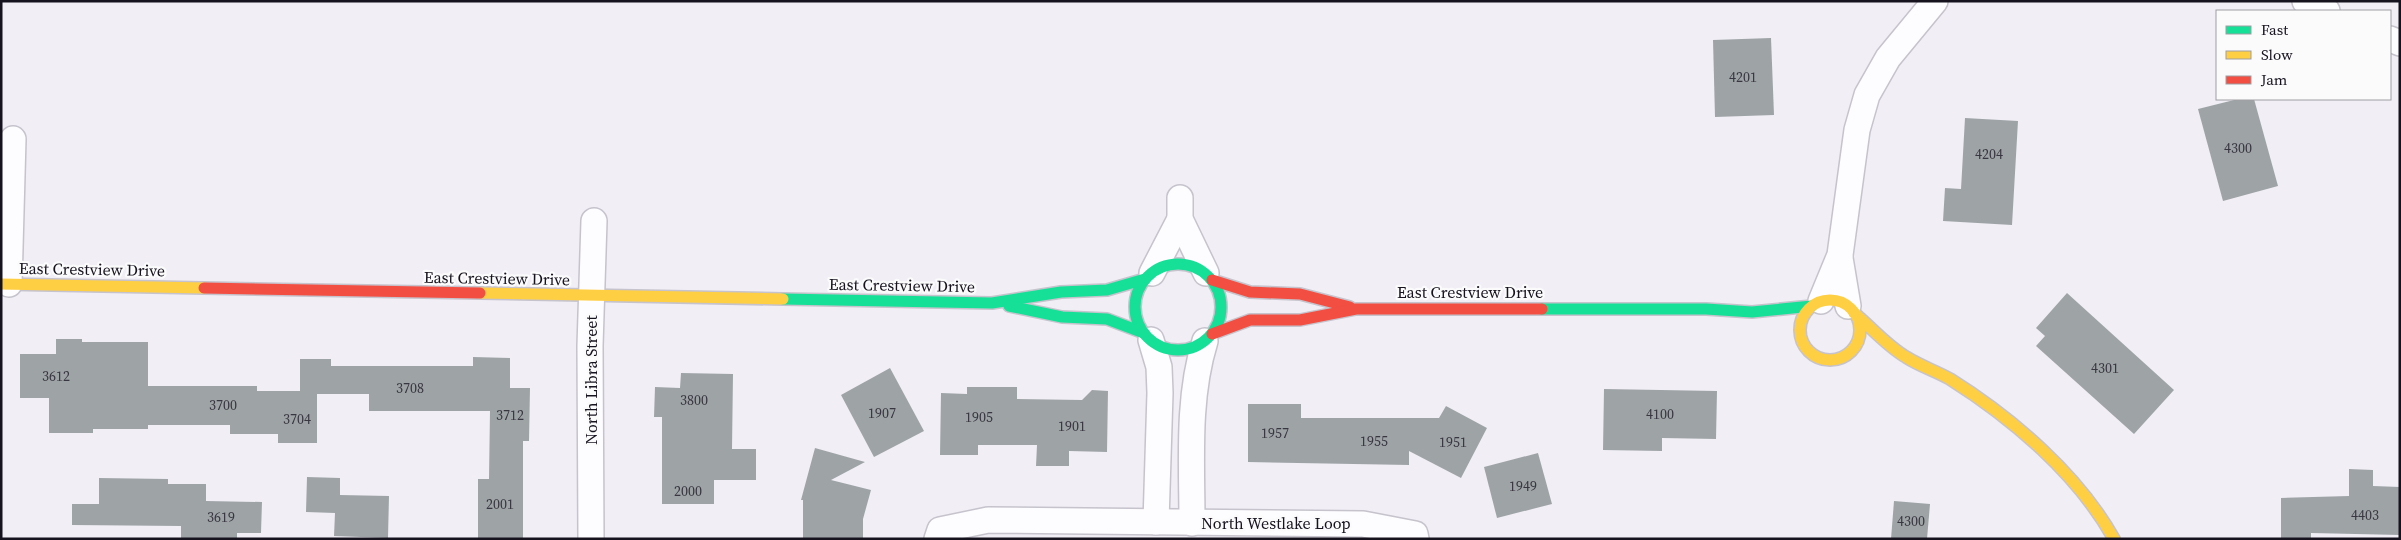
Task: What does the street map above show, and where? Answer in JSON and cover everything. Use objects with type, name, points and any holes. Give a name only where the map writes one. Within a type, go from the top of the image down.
[{"type":"street","points":[[1866,355],[1847,354],[1829,360],[1820,358],[1805,347],[1801,339],[1801,320],[1817,303],[1840,255],[1858,130],[1867,95],[1888,58],[1935,1]]},
{"type":"street","points":[[2305,1],[2326,10]]},
{"type":"street","points":[[5,284],[13,138]]},
{"type":"street","points":[[1147,337],[1159,346],[1178,350],[1196,346],[1208,337],[1217,326],[1221,307],[1218,288],[1209,277],[1180,208],[1136,297],[1135,306],[1139,325],[1147,337],[1159,367],[1156,522]]},
{"type":"street","name":"North Libra Street","points":[[591,539],[594,221]]},
{"type":"street","points":[[1840,255],[1851,309],[1860,330],[1854,348],[1847,354]]},
{"type":"street","points":[[1148,276],[1169,265],[1179,264],[1188,265],[1209,277]]},
{"type":"street","name":"East Crestview Drive","points":[[5,284],[992,303],[1061,292],[1107,290],[1148,276]]},
{"type":"street","name":"East Crestview Drive","points":[[1209,277],[1250,292],[1300,294],[1356,309]]},
{"type":"street","points":[[1817,303],[1830,300],[1851,309],[1905,357],[1948,378],[2001,414],[2058,466],[2104,521],[2114,539]]},
{"type":"street","name":"East Crestview Drive","points":[[992,303],[1062,317],[1107,318],[1147,337]]},
{"type":"street","name":"East Crestview Drive","points":[[1208,337],[1250,320],[1300,320],[1356,309],[1585,308],[1706,309],[1752,312],[1817,303]]},
{"type":"street","points":[[1752,312],[1774,324]]},
{"type":"street","points":[[1788,332],[1801,339]]},
{"type":"street","name":"North Westlake Loop","points":[[1192,523],[1193,393],[1198,363],[1208,337]]},
{"type":"street","points":[[1886,356],[1905,357]]},
{"type":"street","name":"North Westlake Loop","points":[[937,539],[940,530],[988,520],[1363,524],[1415,534],[1416,539]]},
{"type":"building","points":[[1771,38],[1774,115],[1715,117],[1713,40]]},
{"type":"building","points":[[2234,100],[2254,100],[2278,186],[2223,201],[2198,109]]},
{"type":"building","points":[[1965,118],[2018,121],[2012,225],[1943,221],[1945,188],[1961,189]]},
{"type":"building","points":[[2067,293],[2174,390],[2134,434],[2036,346],[2045,336],[2036,328]]},
{"type":"building","points":[[56,339],[82,339],[82,342],[148,342],[148,386],[257,386],[257,391],[300,391],[300,359],[331,359],[331,366],[473,366],[473,357],[510,358],[510,388],[530,388],[529,441],[523,441],[523,539],[478,539],[478,479],[489,479],[490,411],[369,411],[369,394],[317,394],[317,443],[278,443],[278,434],[230,434],[230,425],[148,425],[148,429],[93,429],[93,433],[49,433],[49,398],[20,398],[20,354],[56,354]]},
{"type":"building","points":[[890,368],[924,431],[874,457],[841,395]]},
{"type":"building","points":[[681,373],[733,374],[732,449],[756,449],[756,480],[714,480],[714,504],[662,504],[662,417],[654,417],[655,387],[680,388]]},
{"type":"building","points":[[967,387],[1017,387],[1017,399],[1082,400],[1092,390],[1108,391],[1107,452],[1069,451],[1069,466],[1036,466],[1037,445],[978,445],[978,455],[940,455],[941,393],[967,394]]},
{"type":"building","points":[[1604,389],[1717,391],[1716,439],[1662,438],[1662,451],[1603,450]]},
{"type":"building","points":[[1248,404],[1301,404],[1301,418],[1439,418],[1446,406],[1487,428],[1461,478],[1409,451],[1409,465],[1248,462]]},
{"type":"building","points":[[815,448],[865,462],[831,480],[871,490],[863,519],[863,539],[803,539],[803,500],[801,500]]},
{"type":"building","points":[[1538,453],[1552,504],[1497,518],[1484,467]]},
{"type":"building","points":[[2349,469],[2373,470],[2373,486],[2400,487],[2400,535],[2311,533],[2311,539],[2281,539],[2281,498],[2349,496]]},
{"type":"building","points":[[307,477],[340,478],[340,495],[389,496],[388,538],[334,536],[335,513],[306,512]]},
{"type":"building","points":[[99,478],[168,479],[168,484],[206,484],[206,501],[262,502],[261,533],[237,533],[237,538],[181,539],[181,526],[72,525],[72,504],[99,504]]},
{"type":"building","points":[[1894,501],[1930,504],[1927,539],[1891,539]]},
{"type":"traffic: fast","points":[[1178,264],[1194,267],[1202,271],[1214,283],[1218,291],[1221,307],[1218,323],[1214,331],[1202,343],[1194,347],[1178,350],[1162,347],[1154,343],[1142,331],[1138,323],[1135,307],[1138,291],[1142,283],[1154,271],[1162,267],[1178,264]]},
{"type":"traffic: fast","points":[[783,299],[992,303],[1061,292],[1107,290],[1145,279]]},
{"type":"traffic: fast","points":[[1009,306],[1062,317],[1107,319],[1144,333]]},
{"type":"traffic: fast","points":[[1542,309],[1706,309],[1752,312],[1812,306]]},
{"type":"traffic: slow","points":[[1,284],[204,288]]},
{"type":"traffic: slow","points":[[480,293],[783,299]]},
{"type":"traffic: slow","points":[[1830,300],[1847,305],[1855,313],[1860,330],[1855,347],[1847,355],[1830,360],[1813,355],[1805,347],[1800,330],[1805,313],[1813,305],[1830,300]]},
{"type":"traffic: slow","points":[[1854,313],[1899,353],[1950,379],[1973,394],[1997,411],[2042,449],[2082,492],[2114,539]]},
{"type":"traffic: jam","points":[[1212,280],[1250,292],[1300,294],[1350,307]]},
{"type":"traffic: jam","points":[[204,288],[480,293]]},
{"type":"traffic: jam","points":[[1212,334],[1250,320],[1300,320],[1356,309],[1542,309]]}]
